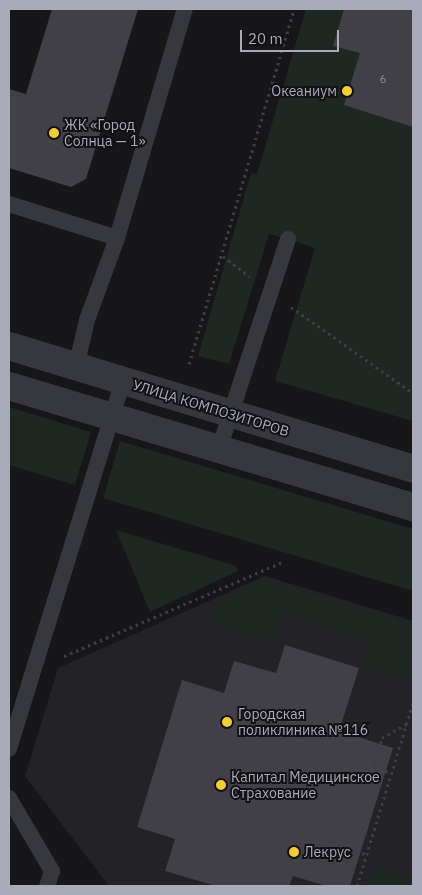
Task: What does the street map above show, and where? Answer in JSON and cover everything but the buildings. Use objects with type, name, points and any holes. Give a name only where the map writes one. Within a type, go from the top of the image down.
[{"type":"street","name":"УЛИЦА КОМПОЗИТОРОВ","points":[[9,346],[413,469]]},
{"type":"street","points":[[9,386],[413,507]]},
{"type":"lane","points":[[76,367],[87,320],[117,238],[185,9]]},
{"type":"lane","points":[[9,204],[117,238]]},
{"type":"lane","points":[[219,449],[288,239]]},
{"type":"lane","points":[[9,749],[123,381]]},
{"type":"lane","points":[[9,798],[52,871],[47,886]]},
{"type":"path","points":[[189,364],[223,256],[294,9]]},
{"type":"path","points":[[223,256],[270,292],[413,393]]},
{"type":"path","points":[[34,669],[282,562]]},
{"type":"path","points":[[358,886],[413,703]]},
{"type":"path","points":[[336,886],[382,738],[407,724]]},
{"type":"path","points":[[373,767],[392,773]]},
{"type":"path","points":[[331,843],[367,855]]},
{"type":"shaded area","name":"Океаниум","points":[[306,9],[413,9],[413,421],[275,381],[315,248],[288,239],[269,234],[229,364],[198,356],[251,173],[257,174]]},
{"type":"shaded area","points":[[9,407],[91,432],[75,485],[9,465]]},
{"type":"shaded area","points":[[120,441],[413,529],[413,591],[103,498]]},
{"type":"shaded area","points":[[116,530],[237,566],[238,571],[150,612]]},
{"type":"shaded area","name":"Городская поликлиника №116","points":[[265,576],[413,621],[413,886],[109,886],[25,776],[58,668]]},
{"type":"shaded area","points":[[264,579],[413,625],[413,664],[403,679],[361,665],[367,643],[281,612],[270,642],[210,624],[215,603]]},
{"type":"shaded area","points":[[375,866],[413,878],[413,886],[369,886]]},
{"type":"place","name":"Океаниум","points":[[347,91]]},
{"type":"place","name":"ЖК «Город Солнца — 1»","points":[[54,133]]},
{"type":"place","name":"Городская поликлиника №116","points":[[227,722]]},
{"type":"place","name":"Капитал Медицинское Страхование","points":[[221,785]]},
{"type":"place","name":"Лекрус","points":[[294,852]]}]
